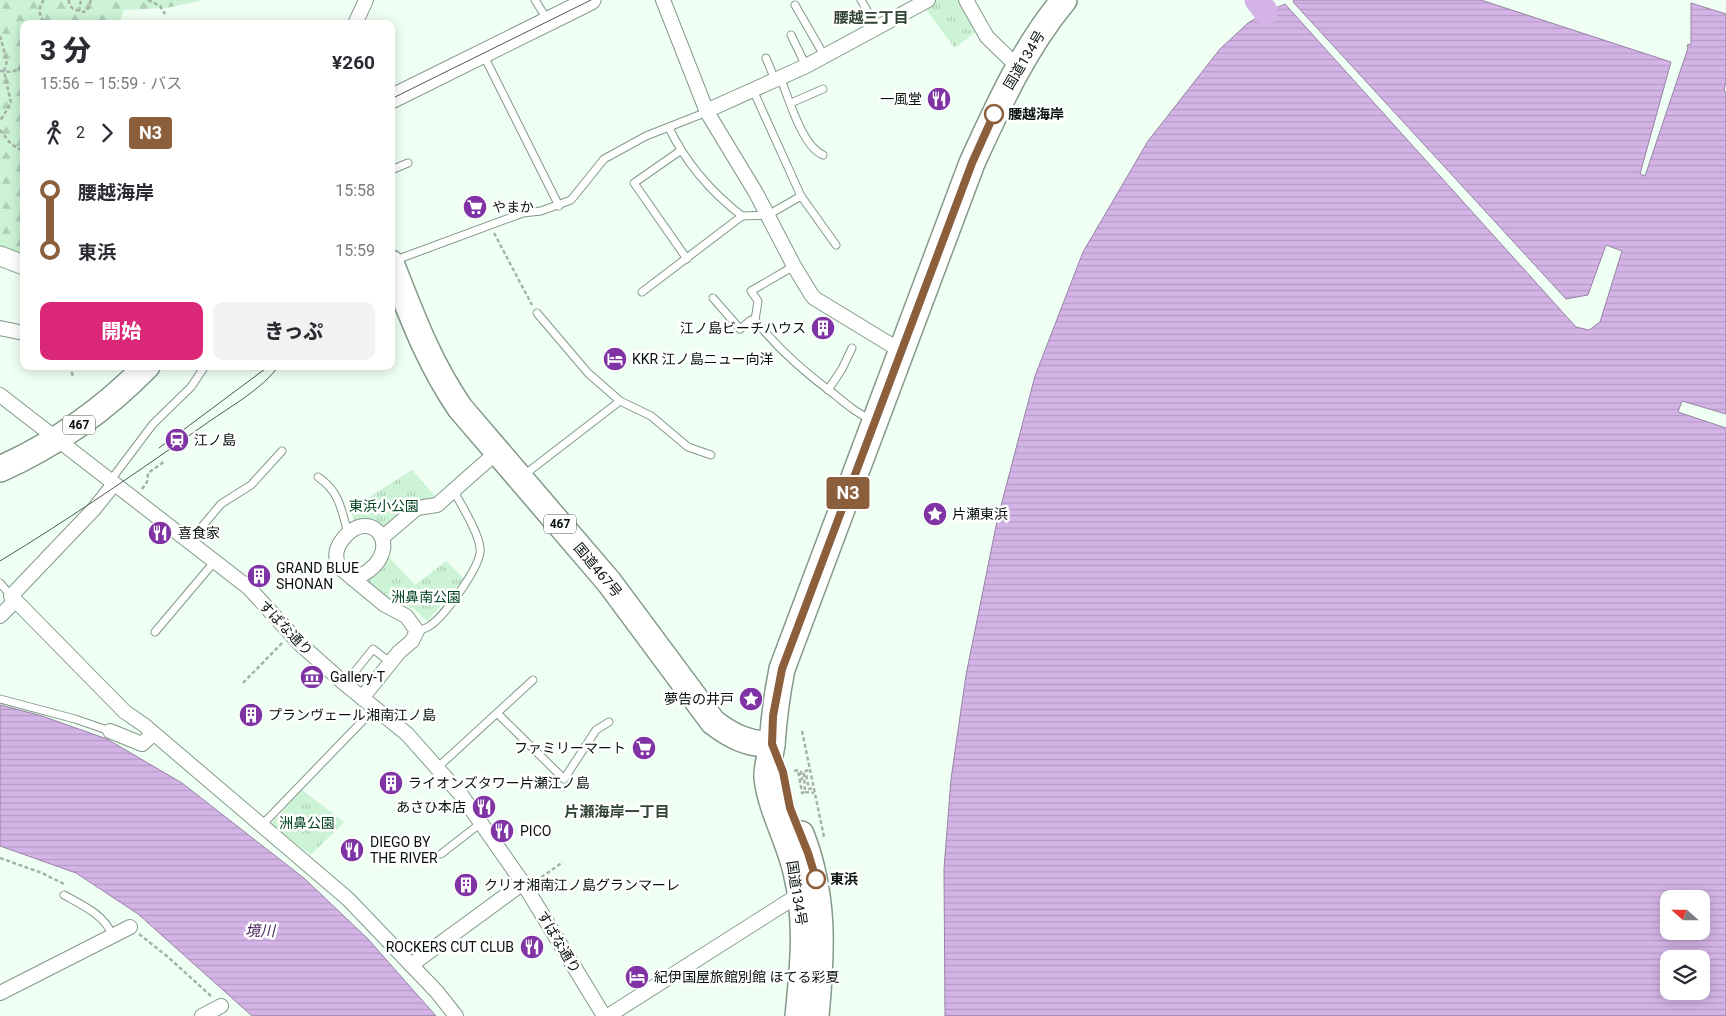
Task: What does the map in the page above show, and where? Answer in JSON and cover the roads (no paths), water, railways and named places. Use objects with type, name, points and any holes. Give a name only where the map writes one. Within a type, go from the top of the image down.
[{"type":"highway","name":"国道134号","points":[[798,1016],[804,920],[791,855],[772,804],[767,775],[772,744],[773,716],[782,669],[972,163],[1002,98],[1039,34],[1064,0]]},
{"type":"highway","name":"国道467号","points":[[395,272],[425,350],[439,378],[460,408],[609,582],[713,722],[729,733],[746,741],[772,744]]},
{"type":"highway","name":"467","points":[[0,469],[58,440],[110,401],[143,370]]},
{"type":"highway","name":"国道134号","points":[[772,744],[783,772],[790,808],[813,868],[818,890],[820,956],[816,1016]]},
{"type":"street","points":[[357,20],[366,0]]},
{"type":"street","points":[[663,0],[707,112],[768,215],[794,266],[814,298],[901,351]]},
{"type":"street","points":[[707,112],[806,66],[928,0]]},
{"type":"street","points":[[966,0],[987,37],[1019,68]]},
{"type":"street","points":[[395,97],[548,22],[582,2]]},
{"type":"street","points":[[0,256],[20,264]]},
{"type":"street","points":[[0,328],[20,333]]},
{"type":"street","name":"すばな通り","points":[[0,394],[249,588],[290,634],[374,709],[407,734],[462,796],[525,885],[604,1016]]},
{"type":"street","points":[[383,538],[417,508],[437,505],[497,452]]},
{"type":"street","points":[[0,616],[13,598],[94,509],[112,482]]},
{"type":"street","points":[[353,579],[366,574],[382,556],[383,538],[378,530],[369,526],[356,527],[348,533],[337,547],[336,558],[339,567],[353,579],[384,605],[406,616],[417,631],[412,641],[362,698]]},
{"type":"street","points":[[13,598],[125,712],[261,827],[321,874],[437,992],[456,1016]]},
{"type":"street","points":[[110,730],[142,744],[153,734]]},
{"type":"street","points":[[411,965],[525,885]]},
{"type":"street","points":[[608,1016],[800,894]]},
{"type":"street","points":[[0,993],[130,927]]},
{"type":"street","points":[[202,1016],[222,1006]]},
{"type":"lane","points":[[535,0],[548,22]]},
{"type":"lane","points":[[861,0],[878,28]]},
{"type":"lane","points":[[795,5],[825,56]]},
{"type":"lane","points":[[791,35],[806,66]]},
{"type":"lane","points":[[483,53],[559,206]]},
{"type":"lane","points":[[766,58],[791,103],[811,146],[815,151],[823,155]]},
{"type":"lane","points":[[791,103],[823,89]]},
{"type":"lane","points":[[753,90],[801,196],[836,245]]},
{"type":"lane","points":[[395,261],[523,213],[559,206],[571,200],[604,159],[646,136],[707,112]]},
{"type":"lane","points":[[669,128],[680,151],[723,201],[742,216]]},
{"type":"lane","points":[[680,151],[634,183],[687,259]]},
{"type":"lane","points":[[395,168],[408,163]]},
{"type":"lane","points":[[642,292],[742,216],[768,215],[801,196]]},
{"type":"lane","points":[[755,320],[758,306],[751,292],[794,266]]},
{"type":"lane","points":[[713,298],[740,329],[751,320],[755,320]]},
{"type":"lane","points":[[537,313],[588,373],[620,401],[650,416],[688,447],[711,455]]},
{"type":"lane","points":[[755,320],[775,345],[828,390],[862,416],[875,422]]},
{"type":"lane","points":[[828,390],[842,369],[852,348]]},
{"type":"lane","points":[[112,482],[153,424],[191,387],[202,370]]},
{"type":"lane","points":[[520,479],[620,401]]},
{"type":"lane","points":[[189,542],[221,504],[251,485],[282,451]]},
{"type":"lane","points":[[318,477],[331,486],[339,501],[348,533]]},
{"type":"lane","points":[[417,631],[431,626],[460,592],[479,559],[478,539],[454,491]]},
{"type":"lane","points":[[155,632],[215,562]]},
{"type":"lane","points":[[0,583],[13,598]]},
{"type":"lane","points":[[345,684],[373,649],[391,663]]},
{"type":"lane","points":[[437,768],[533,680]]},
{"type":"lane","points":[[0,699],[110,730]]},
{"type":"lane","points":[[261,827],[374,709]]},
{"type":"lane","points":[[497,713],[564,779],[596,730],[609,722]]},
{"type":"lane","points":[[441,854],[481,824]]},
{"type":"lane","points":[[64,895],[91,910],[109,926],[112,935]]},
{"type":"water","points":[[1294,0],[1481,0],[1671,62],[1640,174],[1645,176],[1688,48],[1687,45],[1691,44],[1691,3],[1726,14],[1726,81],[1724,91],[1726,92],[1726,414],[1682,401],[1678,412],[1726,428],[1726,1016],[945,1016],[944,869],[951,779],[966,675],[997,521],[1035,376],[1083,252],[1148,141],[1220,49],[1248,23],[1266,12],[1285,4],[1576,327],[1589,330],[1600,322],[1622,251],[1606,245],[1588,295],[1566,299],[1293,2]]},
{"type":"water","name":"境川","points":[[0,705],[42,716],[107,739],[182,783],[305,879],[368,939],[436,1016],[252,1016],[138,914],[76,873],[0,846]]},
{"type":"waterway","points":[[1257,0],[1266,12]]},
{"type":"tram line","points":[[395,97],[591,0]]},
{"type":"tram line","points":[[159,448],[264,370]]},
{"type":"tram line","points":[[0,561],[105,494],[245,397],[264,383],[276,370]]},
{"type":"place","name":"一風堂","points":[[939,99]]},
{"type":"place","name":"腰越海岸","points":[[994,114]]},
{"type":"place","name":"やまか","points":[[475,207]]},
{"type":"place","name":"江ノ島ビーチハウス","points":[[823,328]]},
{"type":"place","name":"KKR 江ノ島ニュー向洋","points":[[615,359]]},
{"type":"place","name":"江ノ島","points":[[177,440]]},
{"type":"place","name":"片瀬東浜","points":[[935,514]]},
{"type":"place","name":"喜食家","points":[[160,533]]},
{"type":"place","name":"GRAND BLUE SHONAN","points":[[259,576]]},
{"type":"place","name":"Gallery-T","points":[[312,677]]},
{"type":"place","name":"夢告の井戸","points":[[751,699]]},
{"type":"place","name":"プランヴェール湘南江ノ島","points":[[251,715]]},
{"type":"place","name":"ファミリーマート","points":[[644,748]]},
{"type":"place","name":"ライオンズタワー片瀬江ノ島","points":[[391,783]]},
{"type":"place","name":"あさひ本店","points":[[484,807]]},
{"type":"place","name":"PICO","points":[[502,831]]},
{"type":"place","name":"DIEGO BY THE RIVER","points":[[352,850]]},
{"type":"place","name":"東浜","points":[[816,879]]},
{"type":"place","name":"クリオ湘南江ノ島グランマーレ","points":[[466,885]]},
{"type":"place","name":"ROCKERS CUT CLUB","points":[[532,947]]},
{"type":"place","name":"紀伊国屋旅館別館 ほてる彩夏","points":[[637,977]]},
{"type":"district","name":"腰越三丁目","points":[[871,18]]},
{"type":"district","name":"片瀬海岸一丁目","points":[[617,812]]},
{"type":"park label","name":"東浜小公園","points":[[384,506]]},
{"type":"park label","name":"洲鼻南公園","points":[[426,597]]},
{"type":"park label","name":"洲鼻公園","points":[[307,823]]}]
